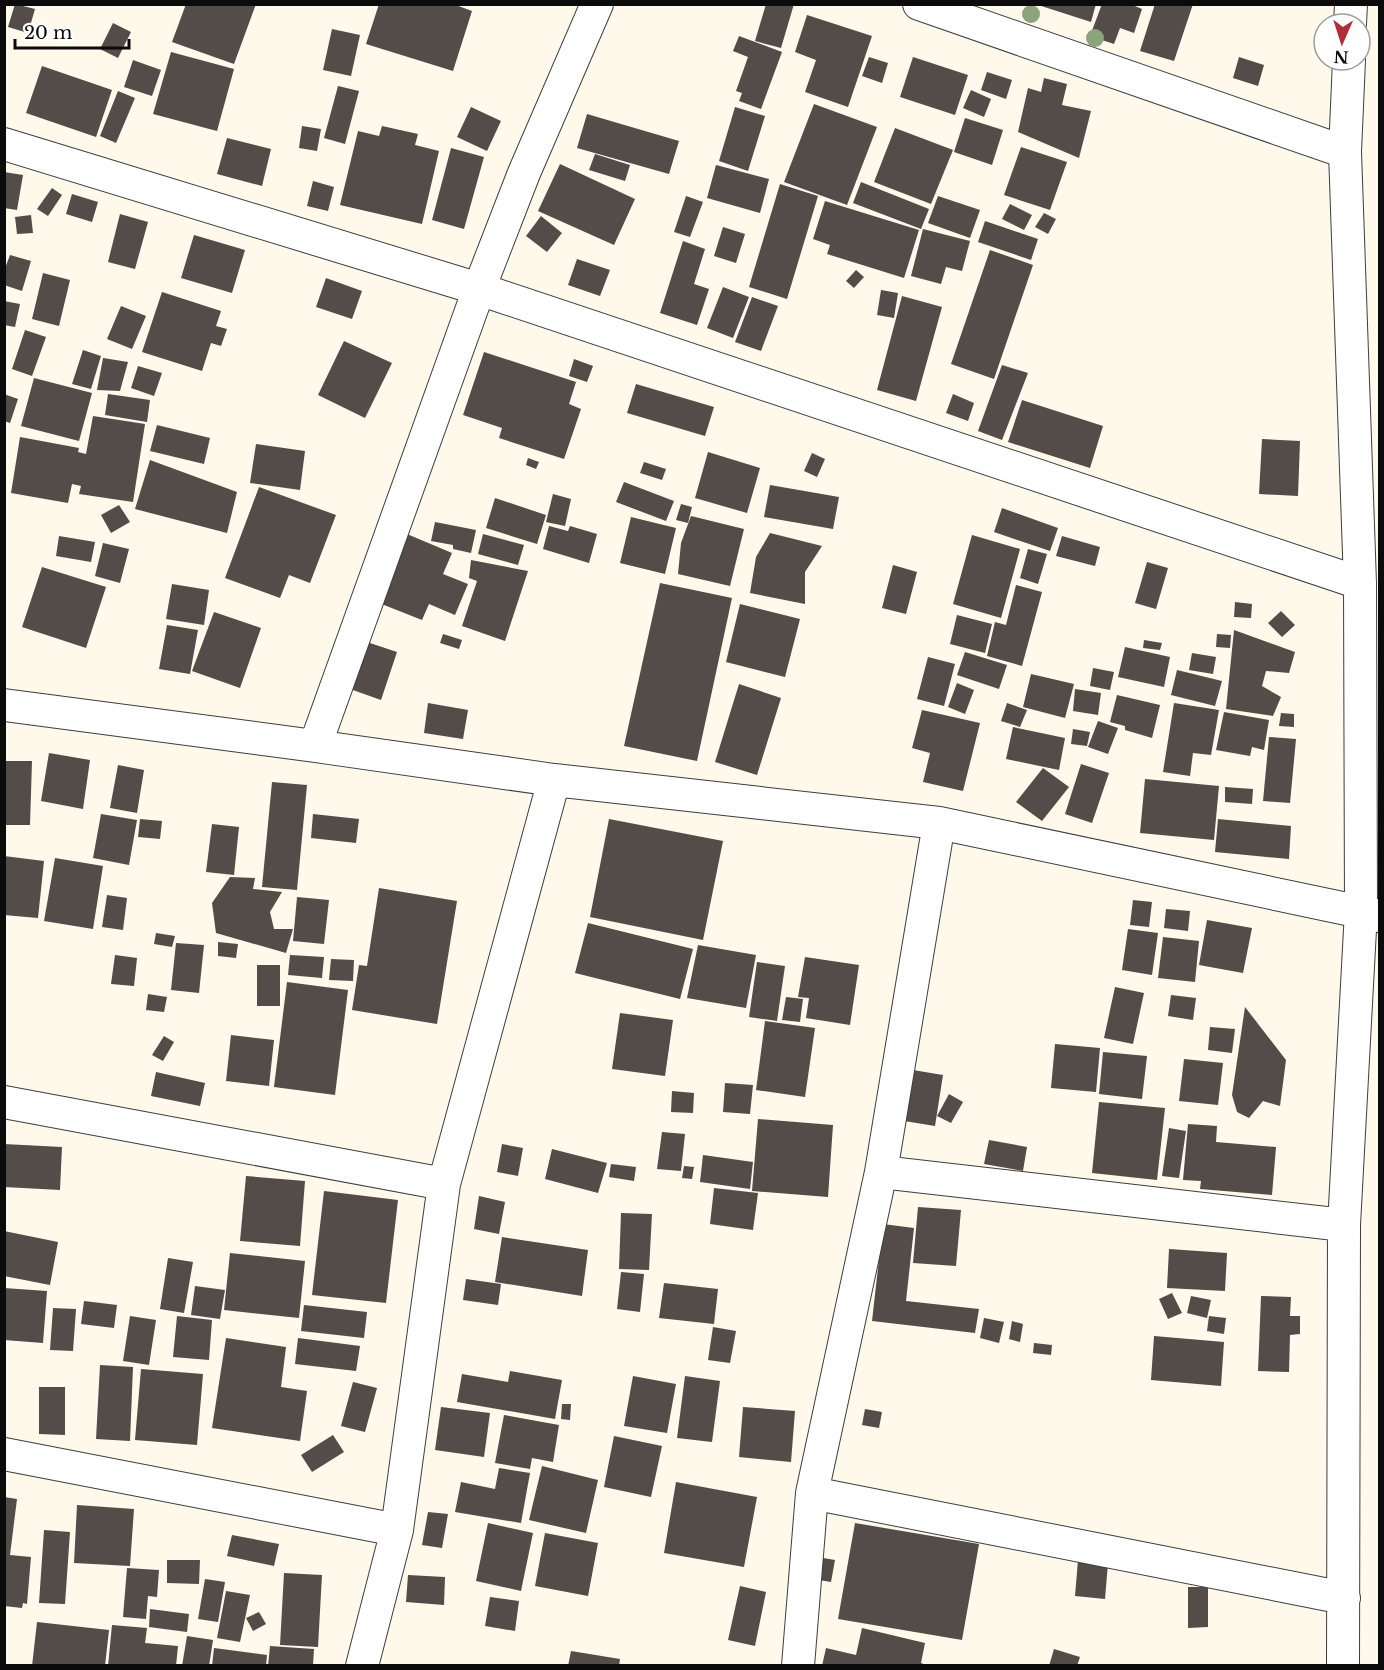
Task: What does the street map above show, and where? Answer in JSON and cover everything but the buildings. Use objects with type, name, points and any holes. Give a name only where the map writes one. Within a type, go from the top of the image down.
[{"type":"street","points":[[315,746],[479,289],[524,173],[597,4]]},
{"type":"street","points":[[919,4],[1345,152]]},
{"type":"street","points":[[1343,1665],[1344,1225],[1370,913],[1345,152],[1348,72]]},
{"type":"street","points":[[4,144],[479,289],[1360,584]]},
{"type":"street","points":[[4,705],[554,780],[939,823],[1370,913]]},
{"type":"street","points":[[362,1665],[398,1530],[444,1184],[554,780]]},
{"type":"street","points":[[798,1665],[812,1493],[881,1172],[939,823]]},
{"type":"street","points":[[4,1102],[444,1184]]},
{"type":"street","points":[[881,1172],[1344,1225]]},
{"type":"street","points":[[4,1454],[398,1530]]},
{"type":"street","points":[[812,1493],[1344,1598]]}]
